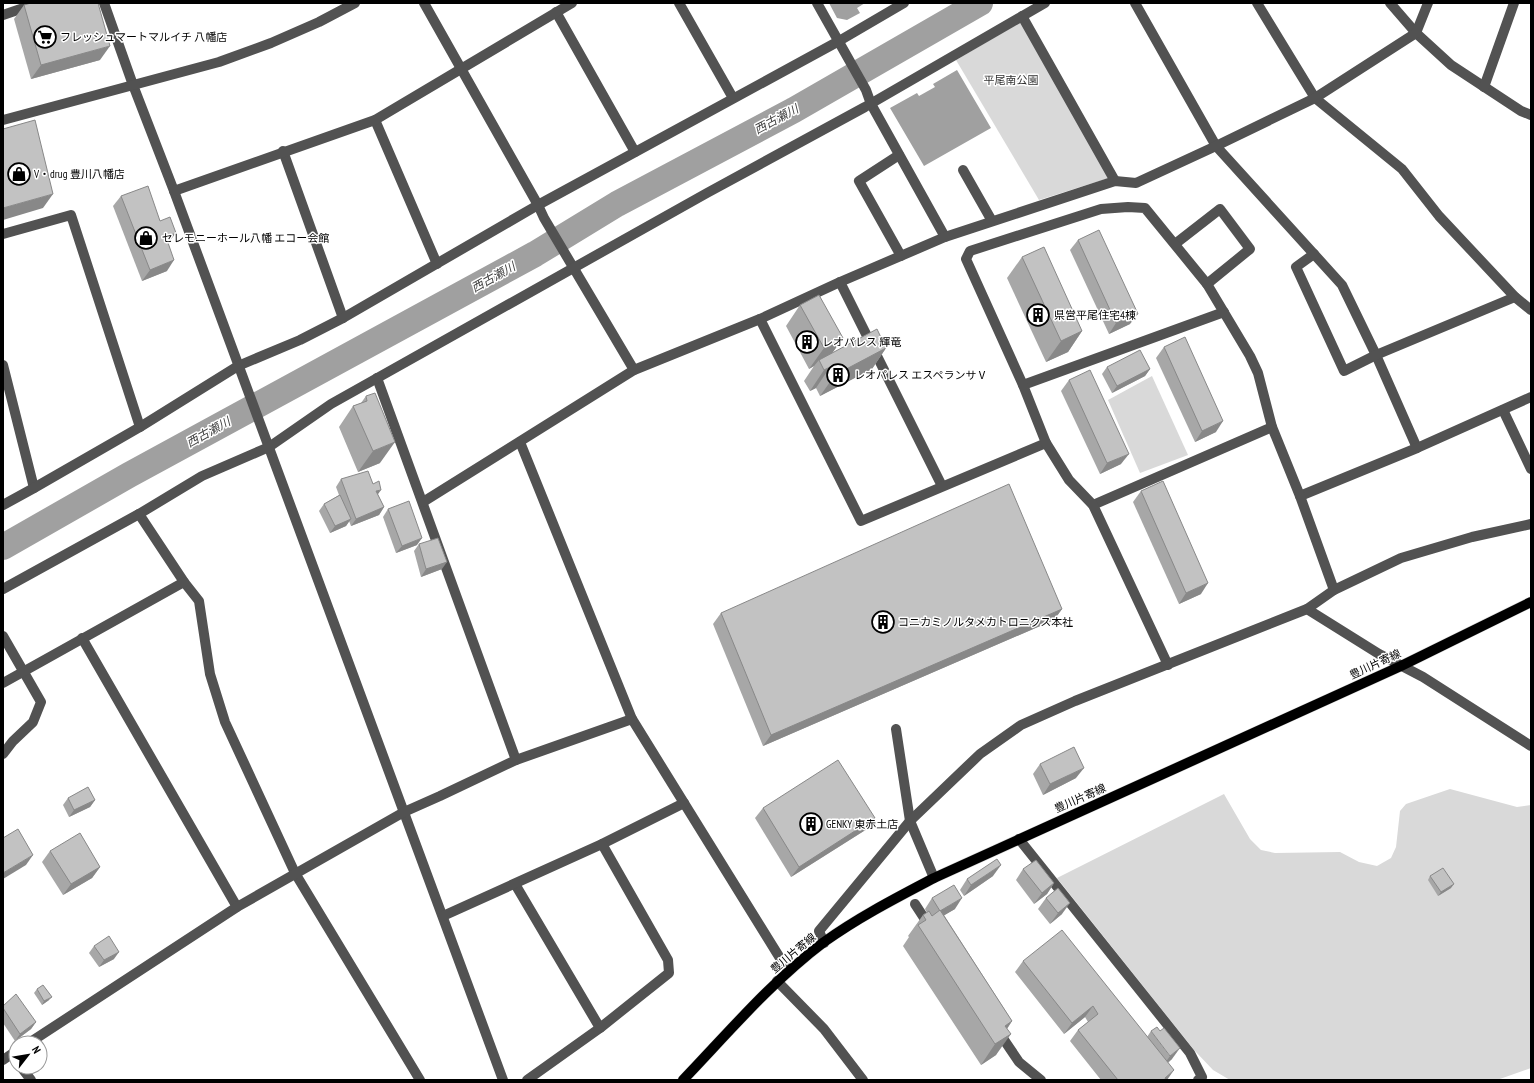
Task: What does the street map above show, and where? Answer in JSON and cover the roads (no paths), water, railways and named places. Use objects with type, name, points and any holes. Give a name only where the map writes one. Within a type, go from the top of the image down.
[{"type":"main road","name":"豊川片寄線","points":[[683,1080],[777,981],[824,942],[864,915],[934,878],[1401,666],[1531,602]]},
{"type":"street","points":[[104,3],[133,85],[174,191],[504,1080]]},
{"type":"street","points":[[3,120],[219,62],[272,43],[319,22],[355,3]]},
{"type":"street","points":[[424,3],[544,218],[575,268],[634,370]]},
{"type":"street","points":[[174,191],[283,151],[375,120],[572,3]]},
{"type":"street","points":[[679,3],[733,98]]},
{"type":"street","points":[[817,3],[866,90],[871,104],[945,237]]},
{"type":"street","points":[[3,505],[140,427],[238,366],[300,340],[343,318],[538,205],[733,98],[839,42],[904,3]]},
{"type":"street","points":[[3,588],[139,514],[202,476],[269,447],[331,404],[707,193],[871,104],[1046,3]]},
{"type":"street","points":[[1135,3],[1216,146],[1342,285],[1376,356],[1417,448]]},
{"type":"street","points":[[1257,3],[1314,98],[1402,169],[1439,216],[1515,297],[1531,310]]},
{"type":"street","points":[[1390,3],[1416,34],[1451,65],[1521,111],[1531,115]]},
{"type":"street","points":[[423,502],[634,370],[760,319],[840,282],[945,237],[1115,181],[1136,183],[1314,98],[1416,34],[1428,3]]},
{"type":"street","points":[[1484,87],[1514,3]]},
{"type":"street","points":[[3,15],[31,4]]},
{"type":"street","points":[[556,12],[635,152]]},
{"type":"street","points":[[1022,16],[1115,181]]},
{"type":"street","points":[[375,120],[437,264]]},
{"type":"street","points":[[283,151],[343,318]]},
{"type":"street","points":[[899,155],[858,181],[901,256]]},
{"type":"street","points":[[963,170],[992,221]]},
{"type":"street","points":[[1168,665],[1093,505],[1069,480],[1046,443],[1023,385],[966,259],[970,251],[1102,210],[1128,207],[1144,208],[1207,284],[1258,373],[1272,426],[1300,496],[1334,590]]},
{"type":"street","points":[[1175,244],[1220,209],[1250,249],[1207,284]]},
{"type":"street","points":[[3,234],[71,215],[140,427]]},
{"type":"street","points":[[1314,254],[1296,267],[1344,371],[1515,297]]},
{"type":"street","points":[[840,282],[942,486]]},
{"type":"street","points":[[1023,385],[1224,312]]},
{"type":"street","points":[[760,319],[861,521],[1046,443]]},
{"type":"street","points":[[3,365],[34,488]]},
{"type":"street","points":[[377,378],[516,760]]},
{"type":"street","points":[[1300,496],[1417,448],[1531,397]]},
{"type":"street","points":[[1503,410],[1531,469]]},
{"type":"street","points":[[1093,505],[1272,426]]},
{"type":"street","points":[[520,442],[632,718],[788,972]]},
{"type":"street","points":[[139,514],[184,582],[199,601],[210,674],[225,722],[295,873],[420,1080]]},
{"type":"street","points":[[824,942],[819,931],[910,821],[980,754],[1020,725],[1075,701],[1307,609],[1334,590],[1401,558],[1472,537],[1531,524]]},
{"type":"street","points":[[3,683],[184,582]]},
{"type":"street","points":[[1307,609],[1379,654],[1423,677],[1531,746]]},
{"type":"street","points":[[3,636],[41,702],[33,722],[13,741],[3,754]]},
{"type":"street","points":[[82,638],[236,907]]},
{"type":"street","points":[[41,1035],[236,907],[404,812],[516,760],[632,718]]},
{"type":"street","points":[[896,729],[910,821],[934,878]]},
{"type":"street","points":[[443,916],[602,844],[684,803]]},
{"type":"street","points":[[1019,839],[1190,1053],[1202,1079]]},
{"type":"street","points":[[527,1080],[600,1028],[669,973],[668,960],[602,844]]},
{"type":"street","points":[[515,884],[600,1028]]},
{"type":"street","points":[[915,904],[937,937]]},
{"type":"street","points":[[777,981],[824,1029],[859,1079]]},
{"type":"street","points":[[993,1023],[1019,1062],[1041,1080]]},
{"type":"waterway","name":"西古瀬川","points":[[3,547],[129,475],[535,254],[617,204],[794,110],[980,3]]},
{"type":"place","name":"フレッシュマートマルイチ 八幡店","points":[[45,37]]},
{"type":"place","name":"V・drug 豊川八幡店","points":[[19,174]]},
{"type":"place","name":"セレモニーホール八幡 エコー会館","points":[[146,238]]},
{"type":"place","name":"県営平尾住宅4棟","points":[[1038,315]]},
{"type":"place","name":"レオパレス 輝竜","points":[[807,342]]},
{"type":"place","name":"レオパレス エスペランサⅤ","points":[[838,375]]},
{"type":"place","name":"コニカミノルタメカトロニクス本社","points":[[883,622]]},
{"type":"place","name":"GENKY 東赤土店","points":[[811,824]]},
{"type":"park label","name":"平尾南公園","points":[[1011,80]]}]
